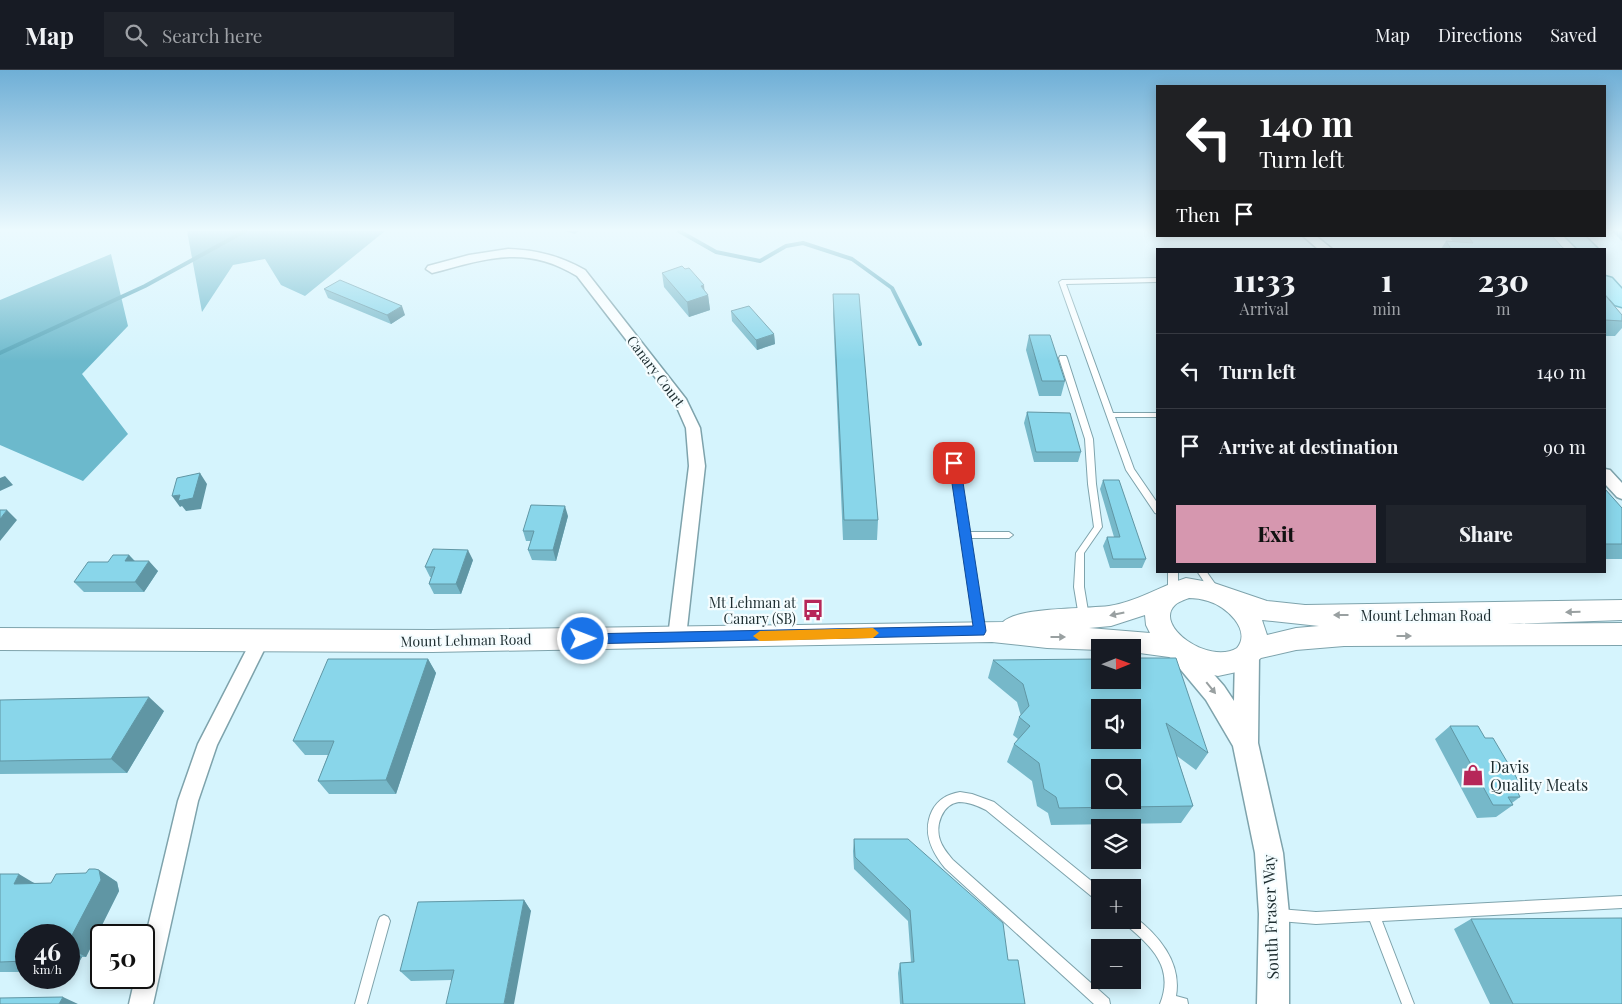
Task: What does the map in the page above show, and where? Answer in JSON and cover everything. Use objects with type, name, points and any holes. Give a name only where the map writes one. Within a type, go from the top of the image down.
[{"type":"main road","points":[[1613,275],[1622,301]]},
{"type":"main road","name":"Mount Lehman Road","points":[[986,631],[1042,621],[1118,614],[1169,587]]},
{"type":"main road","points":[[1169,587],[1201,589],[1224,597],[1243,610],[1251,622],[1255,635],[1250,653],[1236,662],[1221,665],[1204,663],[1176,649],[1162,634],[1157,622],[1158,609],[1169,587]]},
{"type":"main road","name":"Mount Lehman Road","points":[[1224,597],[1259,611],[1300,615],[1481,615],[1622,610]]},
{"type":"main road","name":"Mount Lehman Road","points":[[0,639],[432,641],[986,631],[1047,637],[1120,640],[1176,649]]},
{"type":"main road","name":"Mount Lehman Road","points":[[1250,653],[1296,639],[1328,636],[1622,634]]},
{"type":"street","name":"Canary Court","points":[[582,275],[681,402],[693,428],[697,466],[677,637]]},
{"type":"street","points":[[1612,476],[1622,493]]},
{"type":"street","points":[[141,1004],[188,801],[208,744],[260,640]]},
{"type":"street","name":"South Fraser Way","points":[[1176,649],[1215,693],[1245,743]]},
{"type":"street","name":"South Fraser Way","points":[[1250,653],[1245,743],[1269,853],[1274,914],[1273,1004]]},
{"type":"lane","points":[[1156,280],[1062,282],[1130,470],[1156,508]]},
{"type":"lane","points":[[1063,358],[1089,439],[1092,484],[1098,527],[1080,554],[1079,587],[1084,618]]},
{"type":"lane","points":[[1110,415],[1156,415]]},
{"type":"lane","points":[[954,463],[966,535],[986,631]]},
{"type":"lane","points":[[966,535],[1009,536]]},
{"type":"lane","points":[[1203,573],[1224,597]]},
{"type":"lane","points":[[1091,889],[990,806],[974,799],[960,797],[946,801],[936,815],[932,831],[935,844],[949,864],[1104,1004]]},
{"type":"lane","points":[[1274,914],[1316,918],[1622,902]]},
{"type":"lane","points":[[1374,915],[1408,1004]]},
{"type":"lane","points":[[361,1004],[384,921]]},
{"type":"lane","points":[[1138,929],[1163,953],[1170,975],[1173,1002]]},
{"type":"shaded area","points":[[61,275],[116,275],[128,326],[82,374],[128,434],[83,481],[0,445],[0,300]]},
{"type":"shaded area","points":[[195,275],[227,275],[202,312]]},
{"type":"shaded area","points":[[275,275],[331,275],[305,296],[281,285]]},
{"type":"building","points":[[663,275],[695,275],[704,285],[701,286],[708,295],[687,302]]},
{"type":"building","points":[[340,280],[402,306],[387,315],[324,289]]},
{"type":"building","points":[[833,294],[859,294],[878,520],[844,520]]},
{"type":"building","points":[[1606,296],[1622,315],[1622,321],[1606,320]]},
{"type":"building","points":[[749,306],[774,334],[756,340],[731,311]]},
{"type":"building","points":[[1029,335],[1050,335],[1065,381],[1042,381]]},
{"type":"building","points":[[1027,412],[1070,413],[1081,452],[1036,452]]},
{"type":"building","points":[[200,473],[193,498],[178,501],[180,495],[172,496],[177,478]]},
{"type":"building","points":[[1103,480],[1119,480],[1146,559],[1113,559],[1107,537],[1120,537]]},
{"type":"building","points":[[1606,490],[1622,508],[1622,544],[1606,544]]},
{"type":"building","points":[[531,505],[565,506],[553,550],[528,550],[534,531],[523,531]]},
{"type":"building","points":[[0,510],[7,510],[0,519]]},
{"type":"building","points":[[433,549],[468,550],[456,584],[429,584],[435,567],[425,567]]},
{"type":"building","points":[[113,555],[129,555],[125,561],[149,561],[135,582],[74,582],[88,562],[108,562]]},
{"type":"building","points":[[1141,658],[1176,658],[1208,753],[1166,723],[1193,806],[1141,807],[1141,759],[1091,759],[1091,808],[1059,808],[1056,797],[1044,789],[1039,763],[1014,744],[1030,726],[1019,717],[1029,706],[1023,684],[993,660],[1091,659],[1091,689],[1141,689]]},
{"type":"building","points":[[328,659],[428,659],[386,780],[318,781],[334,741],[293,741]]},
{"type":"building","points":[[149,697],[111,759],[0,761],[0,700]]},
{"type":"building","points":[[1450,726],[1478,726],[1485,738],[1493,738],[1522,787],[1515,787],[1520,797],[1508,797],[1513,805],[1493,805]]},
{"type":"building","points":[[854,839],[908,839],[1003,923],[1008,960],[1018,960],[1025,1004],[903,1004],[900,963],[914,962],[910,910],[855,857]]},
{"type":"building","points":[[89,869],[99,870],[101,880],[78,924],[15,924],[15,961],[0,962],[0,874],[19,874],[14,884],[51,883],[56,874],[86,873]]},
{"type":"building","points":[[524,900],[504,1004],[446,1004],[454,970],[400,971],[418,902]]},
{"type":"building","points":[[1622,918],[1622,1004],[1513,1004],[1471,919]]},
{"type":"building","points":[[63,997],[59,1004],[0,1004],[0,998]]},
{"type":"waterway","points":[[0,353],[166,275]]},
{"type":"waterway","points":[[873,275],[892,288],[920,344]]},
{"type":"slow traffic","points":[[760,636],[873,633]]},
{"type":"place","name":"Mt Lehman at Canary (SB)","points":[[813,610]]},
{"type":"place","name":"Davis Quality Meats","points":[[1473,775]]},
{"type":"route","points":[[583,639],[980,631],[954,463]]}]
